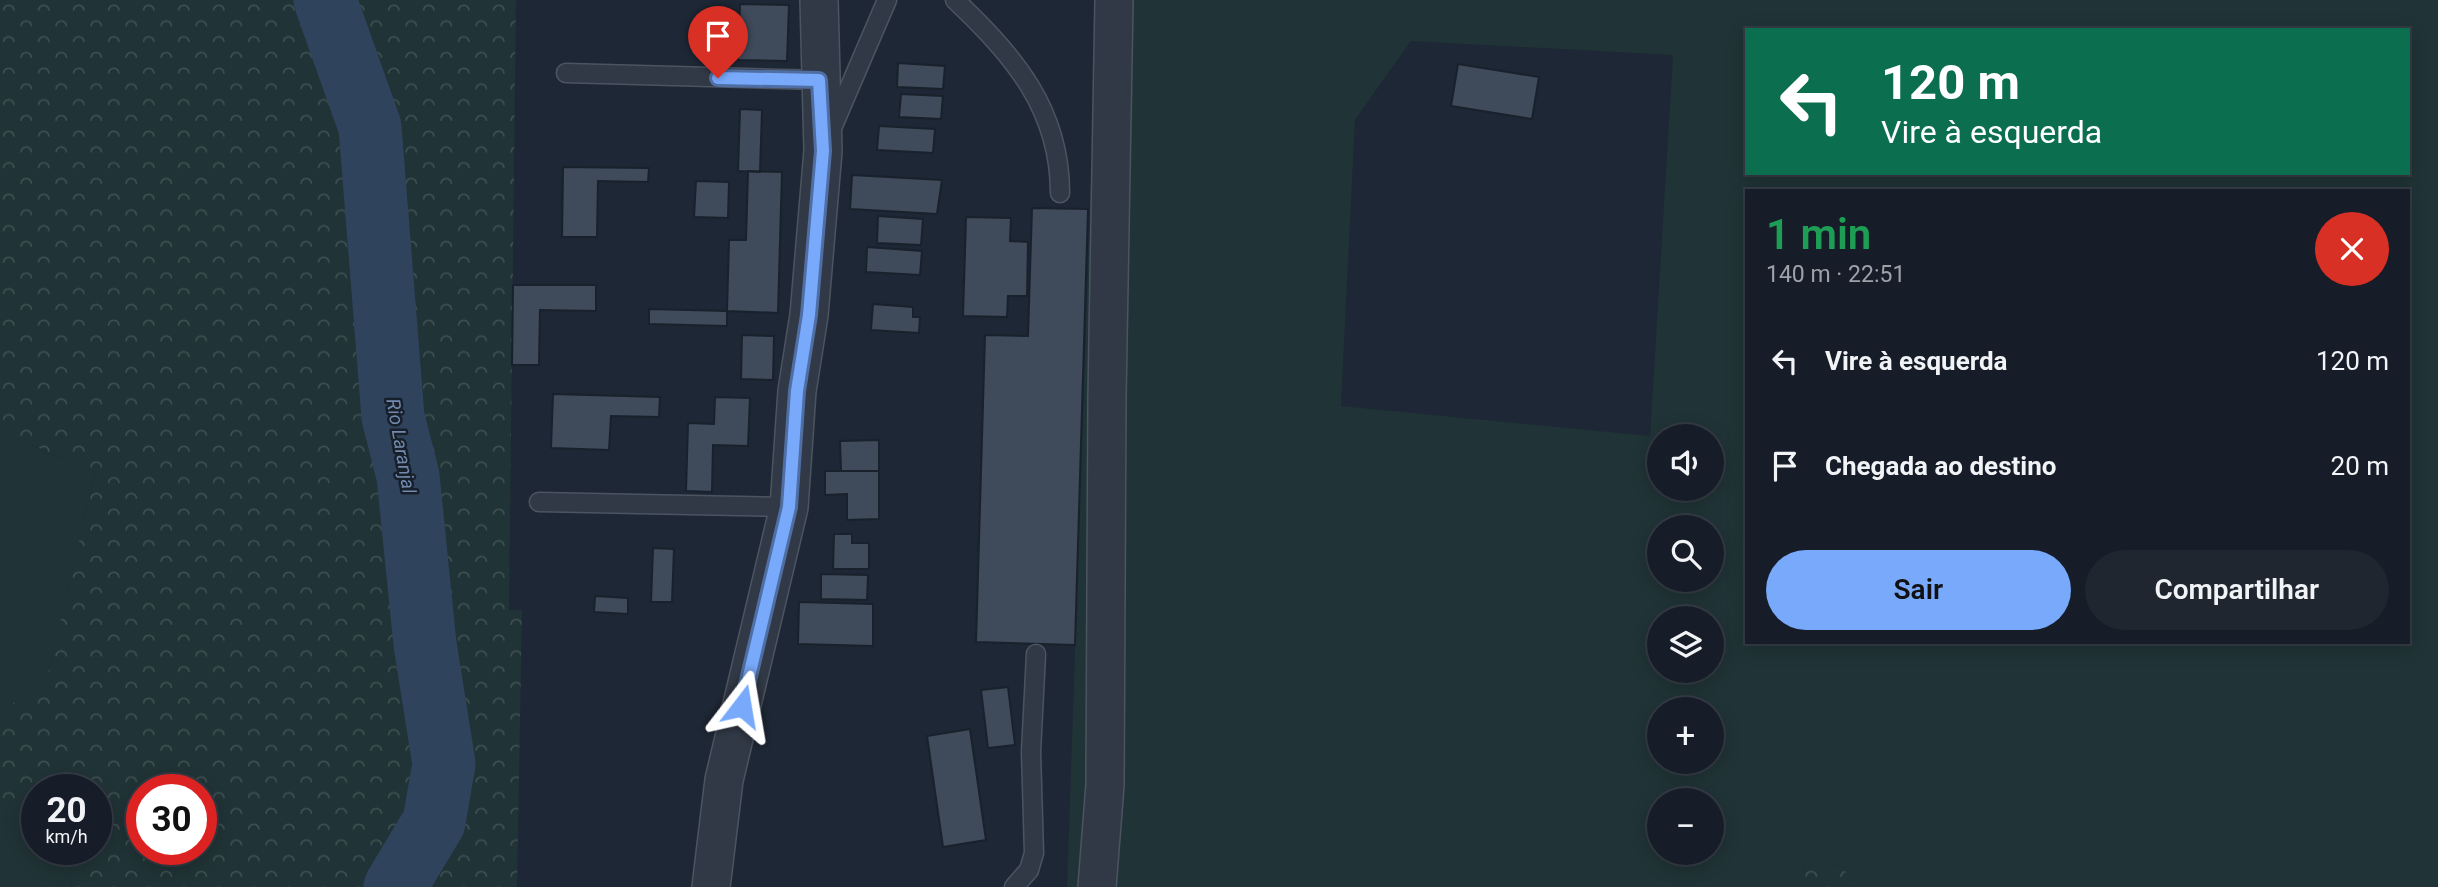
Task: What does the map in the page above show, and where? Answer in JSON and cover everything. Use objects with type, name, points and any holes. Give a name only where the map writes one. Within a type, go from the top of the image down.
[{"type":"street","points":[[711,887],[724,780],[789,507],[797,391],[809,315],[823,151],[819,80],[819,0]]},
{"type":"street","points":[[1097,887],[1105,785],[1107,343],[1114,0]]},
{"type":"lane","points":[[823,151],[887,0]]},
{"type":"lane","points":[[955,0],[1028,81],[1054,135],[1060,160],[1060,193]]},
{"type":"lane","points":[[566,74],[819,80]]},
{"type":"lane","points":[[539,502],[789,507]]},
{"type":"lane","points":[[1014,887],[1029,870],[1034,853],[1031,752],[1036,654]]},
{"type":"green space","points":[[0,0],[516,0],[509,610],[522,610],[517,887],[72,887],[69,865],[112,865],[112,774],[21,774],[21,829],[0,818],[0,708],[44,691],[95,473],[0,431]]},
{"type":"green space","points":[[1097,0],[2438,0],[2438,887],[1859,887],[1840,865],[1804,862],[1806,887],[1067,887]],"holes":[[[1411,41],[1673,55],[1651,424],[1724,424],[1724,501],[1647,501],[1647,436],[1341,406],[1355,120]]]},
{"type":"green space","points":[[0,431],[95,473],[44,692],[0,708]]},
{"type":"green space","points":[[0,818],[21,829],[21,865],[69,865],[72,887],[0,887]]},
{"type":"green space","points":[[1804,861],[1840,865],[1859,887],[1806,887]]},
{"type":"building","points":[[740,4],[789,5],[787,61],[738,60]]},
{"type":"building","points":[[898,63],[945,66],[943,89],[897,87]]},
{"type":"building","points":[[1458,64],[1539,77],[1532,119],[1451,106]]},
{"type":"building","points":[[901,94],[943,96],[941,119],[899,117]]},
{"type":"building","points":[[740,109],[762,110],[760,172],[738,171]]},
{"type":"building","points":[[879,126],[935,129],[933,153],[877,150]]},
{"type":"building","points":[[563,167],[649,168],[648,182],[598,181],[597,237],[562,237]]},
{"type":"building","points":[[748,171],[782,172],[778,313],[727,311],[729,240],[746,240]]},
{"type":"building","points":[[852,175],[942,180],[937,214],[850,209]]},
{"type":"building","points":[[696,181],[729,182],[728,218],[694,217]]},
{"type":"building","points":[[1032,208],[1088,209],[1075,645],[976,642],[985,335],[1028,336]]},
{"type":"building","points":[[878,216],[923,219],[921,245],[877,243]]},
{"type":"building","points":[[966,217],[1011,218],[1010,241],[1028,242],[1027,296],[1008,296],[1007,317],[963,316]]},
{"type":"building","points":[[867,247],[922,251],[920,275],[866,272]]},
{"type":"building","points":[[513,285],[596,285],[596,311],[540,310],[539,365],[512,365]]},
{"type":"building","points":[[873,304],[913,307],[913,317],[920,317],[919,333],[871,330]]},
{"type":"building","points":[[649,309],[727,311],[727,326],[649,324]]},
{"type":"building","points":[[742,335],[774,336],[773,380],[741,379]]},
{"type":"building","points":[[553,394],[660,397],[659,417],[611,416],[609,450],[551,448]]},
{"type":"building","points":[[715,397],[750,398],[748,446],[713,445],[712,492],[686,491],[688,423],[714,424]]},
{"type":"building","points":[[879,440],[879,471],[841,471],[840,441]]},
{"type":"building","points":[[825,471],[879,471],[879,519],[847,520],[847,494],[825,495]]},
{"type":"building","points":[[834,534],[852,534],[852,543],[869,543],[869,569],[833,569]]},
{"type":"building","points":[[653,548],[674,549],[672,602],[651,602]]},
{"type":"building","points":[[821,574],[868,575],[867,600],[821,599]]},
{"type":"building","points":[[595,596],[628,598],[628,614],[594,612]]},
{"type":"building","points":[[799,602],[873,604],[873,646],[798,644]]},
{"type":"building","points":[[1008,687],[1015,745],[988,748],[981,690]]},
{"type":"building","points":[[970,729],[986,840],[943,847],[927,736]]},
{"type":"waterway","name":"Rio Laranjal","points":[[325,0],[370,127],[393,417],[408,476],[425,644],[444,764],[434,822],[395,887]]},
{"type":"route","points":[[718,78],[819,80],[823,151],[809,315],[797,391],[789,507],[742,706]]}]
